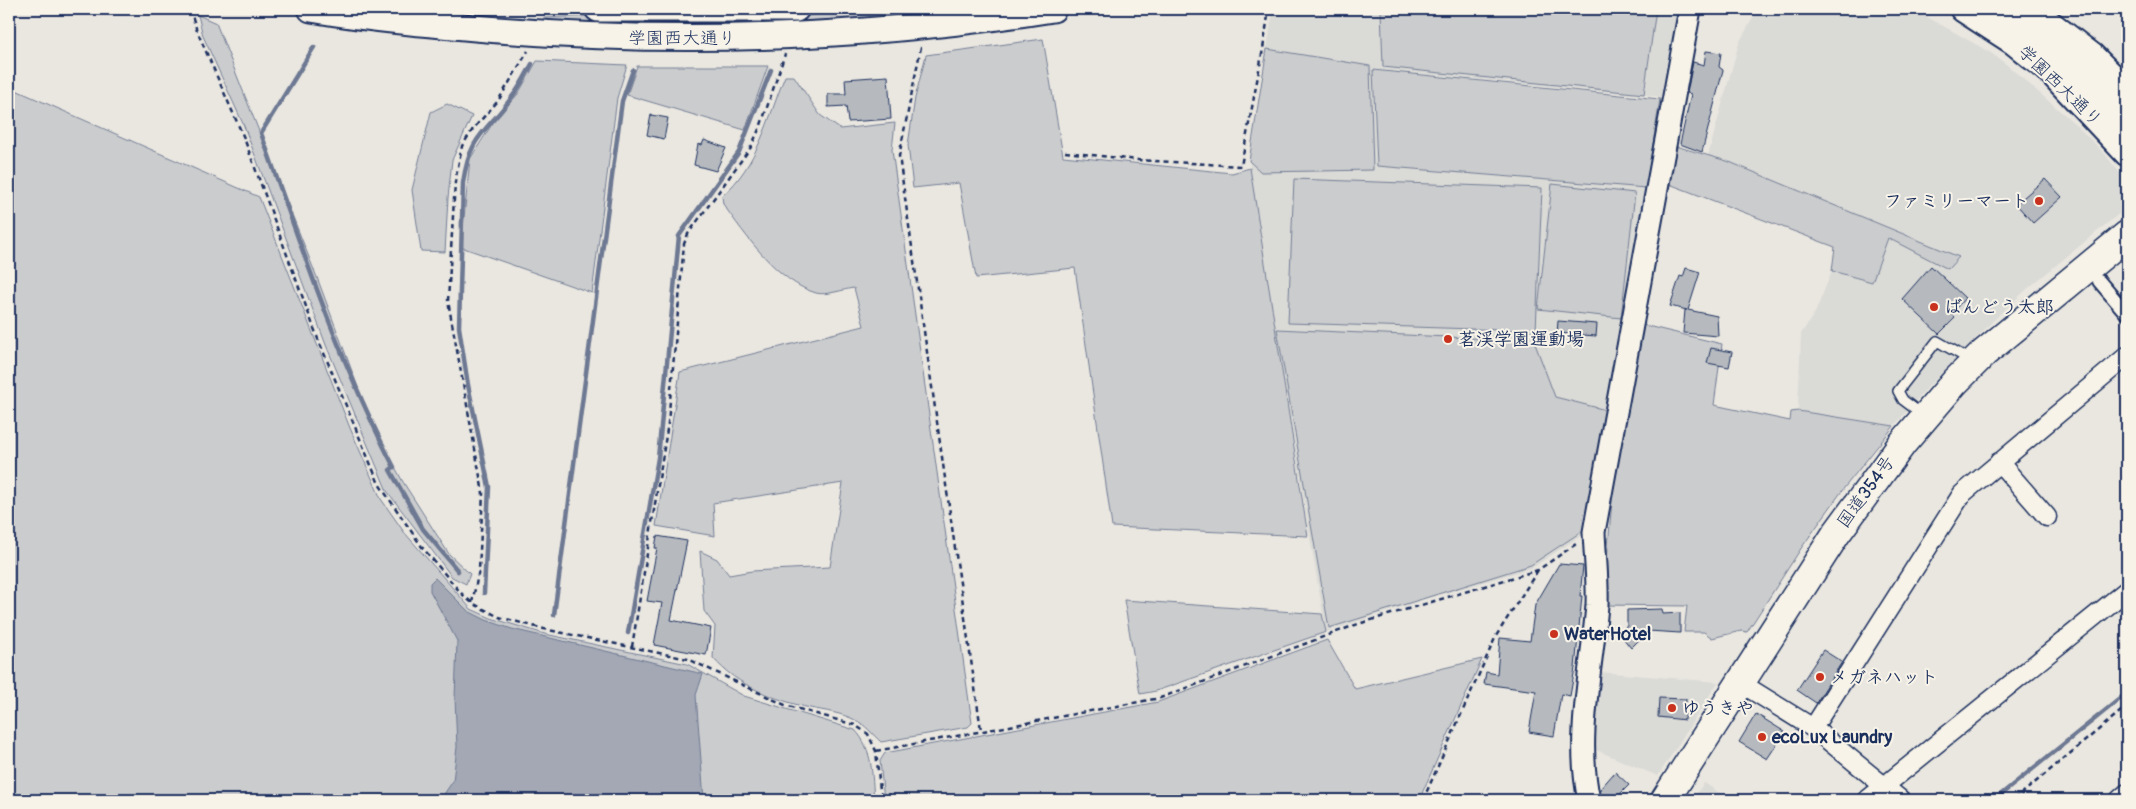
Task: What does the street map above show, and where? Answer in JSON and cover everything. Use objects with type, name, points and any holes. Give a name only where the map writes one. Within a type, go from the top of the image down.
[{"type":"highway","name":"国道354号","points":[[1665,800],[1846,518],[1926,416],[1974,363],[2013,328],[2127,235]]},
{"type":"main road","name":"学園西大通り","points":[[311,9],[368,19],[534,33],[642,38],[789,37],[919,27],[1053,9]]},
{"type":"main road","name":"学園西大通り","points":[[598,9],[796,9]]},
{"type":"main road","name":"学園西大通り","points":[[1963,9],[2014,42],[2052,73],[2127,153]]},
{"type":"main road","name":"学園西大通り","points":[[1999,9],[2059,54],[2127,120]]},
{"type":"main road","points":[[2032,9],[2092,56],[2127,91]]},
{"type":"street","points":[[1589,800],[1585,780],[1583,751],[1597,602],[1594,532],[1690,9]]},
{"type":"street","points":[[2099,281],[2127,314]]},
{"type":"street","points":[[1814,728],[1962,494],[2127,356]]},
{"type":"street","points":[[1999,462],[2047,517]]},
{"type":"street","points":[[1867,800],[2127,590]]},
{"type":"street","points":[[1739,682],[1814,728],[1901,800]]},
{"type":"street","points":[[2119,800],[2127,793]]},
{"type":"lane","points":[[1926,416],[1903,400],[1898,391],[1937,341],[1974,363]]},
{"type":"path","points":[[190,9],[197,31],[244,138],[333,374],[379,484],[422,547],[472,603],[499,617],[544,629],[688,659],[785,705],[855,725],[868,734],[876,751],[881,800]]},
{"type":"path","points":[[1065,152],[1138,160],[1241,166],[1263,49],[1268,9]]},
{"type":"path","points":[[919,27],[921,47],[900,156],[981,730]]},
{"type":"path","points":[[472,603],[479,570],[483,493],[448,301],[454,182],[462,146],[473,129],[498,101],[527,52],[534,33]]},
{"type":"path","points":[[632,647],[668,423],[684,244],[688,234],[751,147],[761,125],[778,76],[789,37]]},
{"type":"path","points":[[876,751],[1160,698],[1358,624],[1538,570],[1594,532]]},
{"type":"path","points":[[1423,800],[1496,636],[1538,570]]},
{"type":"path","points":[[2014,800],[2127,706]]},
{"type":"shaded area","points":[[365,9],[461,9],[495,17]]},
{"type":"shaded area","points":[[896,9],[995,9],[857,24],[828,20],[801,21],[801,16]]},
{"type":"shaded area","name":"茗渓学園運動場","points":[[1273,9],[1680,9],[1663,97],[1373,70],[1377,166],[1646,188],[1587,532],[1532,568],[1429,598],[1326,632],[1267,283],[1249,161],[1262,172],[1370,66],[1267,49]]},
{"type":"shaded area","points":[[1381,9],[1656,9],[1644,94],[1383,67]]},
{"type":"shaded area","points":[[1758,9],[1913,9],[1991,53],[2007,65],[2074,123],[2104,153],[2127,182],[2126,208],[2027,289],[2002,312],[1928,387],[1894,426],[1798,411],[1801,334],[1816,311],[1832,271],[1872,282],[1888,238],[1948,268],[1958,257],[1708,156],[1739,43]]},
{"type":"shaded area","points":[[198,15],[216,23],[318,280],[371,422],[403,482],[449,554],[470,574],[466,584],[452,577],[387,491],[326,345],[244,126],[203,36]]},
{"type":"shaded area","points":[[587,16],[736,21],[779,29],[544,22],[543,18]]},
{"type":"shaded area","points":[[1043,39],[1063,156],[1232,173],[1250,168],[1308,536],[1112,527],[1075,268],[976,278],[959,183],[913,188],[908,145],[915,98],[926,55]]},
{"type":"shaded area","points":[[1267,49],[1370,66],[1373,170],[1261,172],[1249,161]]},
{"type":"shaded area","points":[[537,61],[627,65],[617,98],[592,293],[461,247],[470,159],[494,121],[518,94]]},
{"type":"shaded area","points":[[637,66],[768,66],[745,130],[627,95]]},
{"type":"shaded area","points":[[1373,70],[1660,99],[1646,188],[1377,166]]},
{"type":"shaded area","points":[[785,76],[794,76],[820,115],[840,129],[895,123],[892,150],[972,723],[968,727],[881,742],[862,724],[850,718],[833,712],[797,705],[745,684],[713,658],[715,626],[704,611],[700,551],[717,559],[729,575],[752,571],[830,567],[843,483],[713,503],[715,536],[656,526],[680,372],[864,326],[854,288],[820,294],[802,287],[789,279],[752,243],[723,204],[722,196],[745,170],[761,140]]},
{"type":"shaded area","points":[[9,87],[259,197],[350,428],[381,499],[404,532],[471,609],[491,618],[545,634],[687,664],[744,696],[855,730],[861,737],[868,754],[872,772],[874,800],[9,800]]},
{"type":"shaded area","points":[[447,104],[472,116],[452,160],[445,252],[421,251],[412,190],[431,112]]},
{"type":"shaded area","points":[[1672,145],[1727,161],[1959,257],[1948,269],[1888,238],[1872,282],[1832,271],[1835,247],[1664,182]]},
{"type":"shaded area","points":[[1294,179],[1542,188],[1536,331],[1288,323]]},
{"type":"shaded area","points":[[1552,184],[1635,193],[1621,318],[1538,309]]},
{"type":"shaded area","points":[[1639,324],[1722,344],[1714,405],[1790,421],[1791,412],[1798,411],[1894,426],[1844,488],[1802,547],[1747,632],[1741,631],[1712,638],[1704,632],[1684,632],[1687,606],[1603,605],[1615,466]]},
{"type":"shaded area","points":[[1277,329],[1534,341],[1555,397],[1606,410],[1584,530],[1531,565],[1329,628]]},
{"type":"shaded area","points":[[435,578],[468,611],[486,620],[512,629],[703,674],[696,695],[704,800],[440,800],[453,781],[457,747],[455,698],[457,641],[430,591],[430,583]]},
{"type":"shaded area","points":[[1124,600],[1322,614],[1326,632],[1156,691],[1140,694]]},
{"type":"shaded area","points":[[1327,640],[1355,689],[1482,659],[1419,800],[884,800],[880,761],[885,753],[1158,702]]},
{"type":"shaded area","points":[[1598,672],[1718,682],[1658,776],[1589,747]]},
{"type":"shaded area","points":[[1704,783],[1731,800],[1692,800]]},
{"type":"building","points":[[1706,51],[1721,53],[1719,67],[1723,70],[1702,152],[1680,144],[1691,94],[1687,93],[1693,62],[1704,65]]},
{"type":"building","points":[[888,76],[891,119],[848,122],[846,106],[828,107],[828,94],[846,94],[845,79]]},
{"type":"building","points":[[651,115],[668,118],[664,139],[647,135]]},
{"type":"building","points":[[704,140],[726,148],[716,171],[694,165],[698,144],[702,145]]},
{"type":"building","name":"ファミリーマート","points":[[2045,179],[2062,197],[2033,223],[2016,204]]},
{"type":"building","name":"ばんどう太郎","points":[[1931,266],[1965,298],[1951,314],[1955,318],[1939,334],[1902,299]]},
{"type":"building","points":[[1686,268],[1700,272],[1688,310],[1717,316],[1718,336],[1683,333],[1685,310],[1687,310],[1670,306],[1680,276],[1683,277]]},
{"type":"building","points":[[1558,321],[1597,324],[1596,336],[1557,333]]},
{"type":"building","points":[[1711,348],[1732,352],[1729,367],[1707,363]]},
{"type":"building","points":[[657,536],[687,541],[671,620],[711,628],[706,655],[654,645],[662,603],[647,601],[657,548],[655,548]]},
{"type":"building","points":[[1559,564],[1583,566],[1575,668],[1570,696],[1561,694],[1554,736],[1529,732],[1536,691],[1484,684],[1486,672],[1497,674],[1500,638],[1530,641],[1535,605]]},
{"type":"building","points":[[1662,609],[1663,614],[1680,613],[1680,633],[1648,631],[1631,648],[1619,633],[1627,626],[1627,610]]},
{"type":"building","name":"メガネハット","points":[[1823,650],[1842,662],[1816,703],[1797,690]]},
{"type":"building","name":"ゆうきや","points":[[1659,698],[1686,699],[1685,720],[1658,717]]},
{"type":"building","name":"ecoLux Laundry","points":[[1756,714],[1785,732],[1767,759],[1739,742]]},
{"type":"building","points":[[1615,772],[1629,785],[1614,800],[1607,800],[1601,794],[1600,789]]},
{"type":"waterway","points":[[314,47],[261,133],[338,345],[394,467],[390,470],[423,529],[458,571]]},
{"type":"waterway","points":[[484,593],[489,487],[468,385],[459,327],[463,183],[470,154],[480,135],[515,93],[532,64]]},
{"type":"waterway","points":[[554,615],[622,101],[633,70]]},
{"type":"waterway","points":[[628,633],[658,458],[679,236],[739,152],[771,70]]},
{"type":"waterway","points":[[1994,800],[2127,693]]},
{"type":"place","name":"ファミリーマート","points":[[2039,201]]},
{"type":"place","name":"ばんどう太郎","points":[[1934,307]]},
{"type":"place","name":"茗渓学園運動場","points":[[1448,339]]},
{"type":"place","name":"WaterHotel","points":[[1554,634]]},
{"type":"place","name":"メガネハット","points":[[1820,677]]},
{"type":"place","name":"ゆうきや","points":[[1672,708]]},
{"type":"place","name":"ecoLux Laundry","points":[[1762,737]]}]
